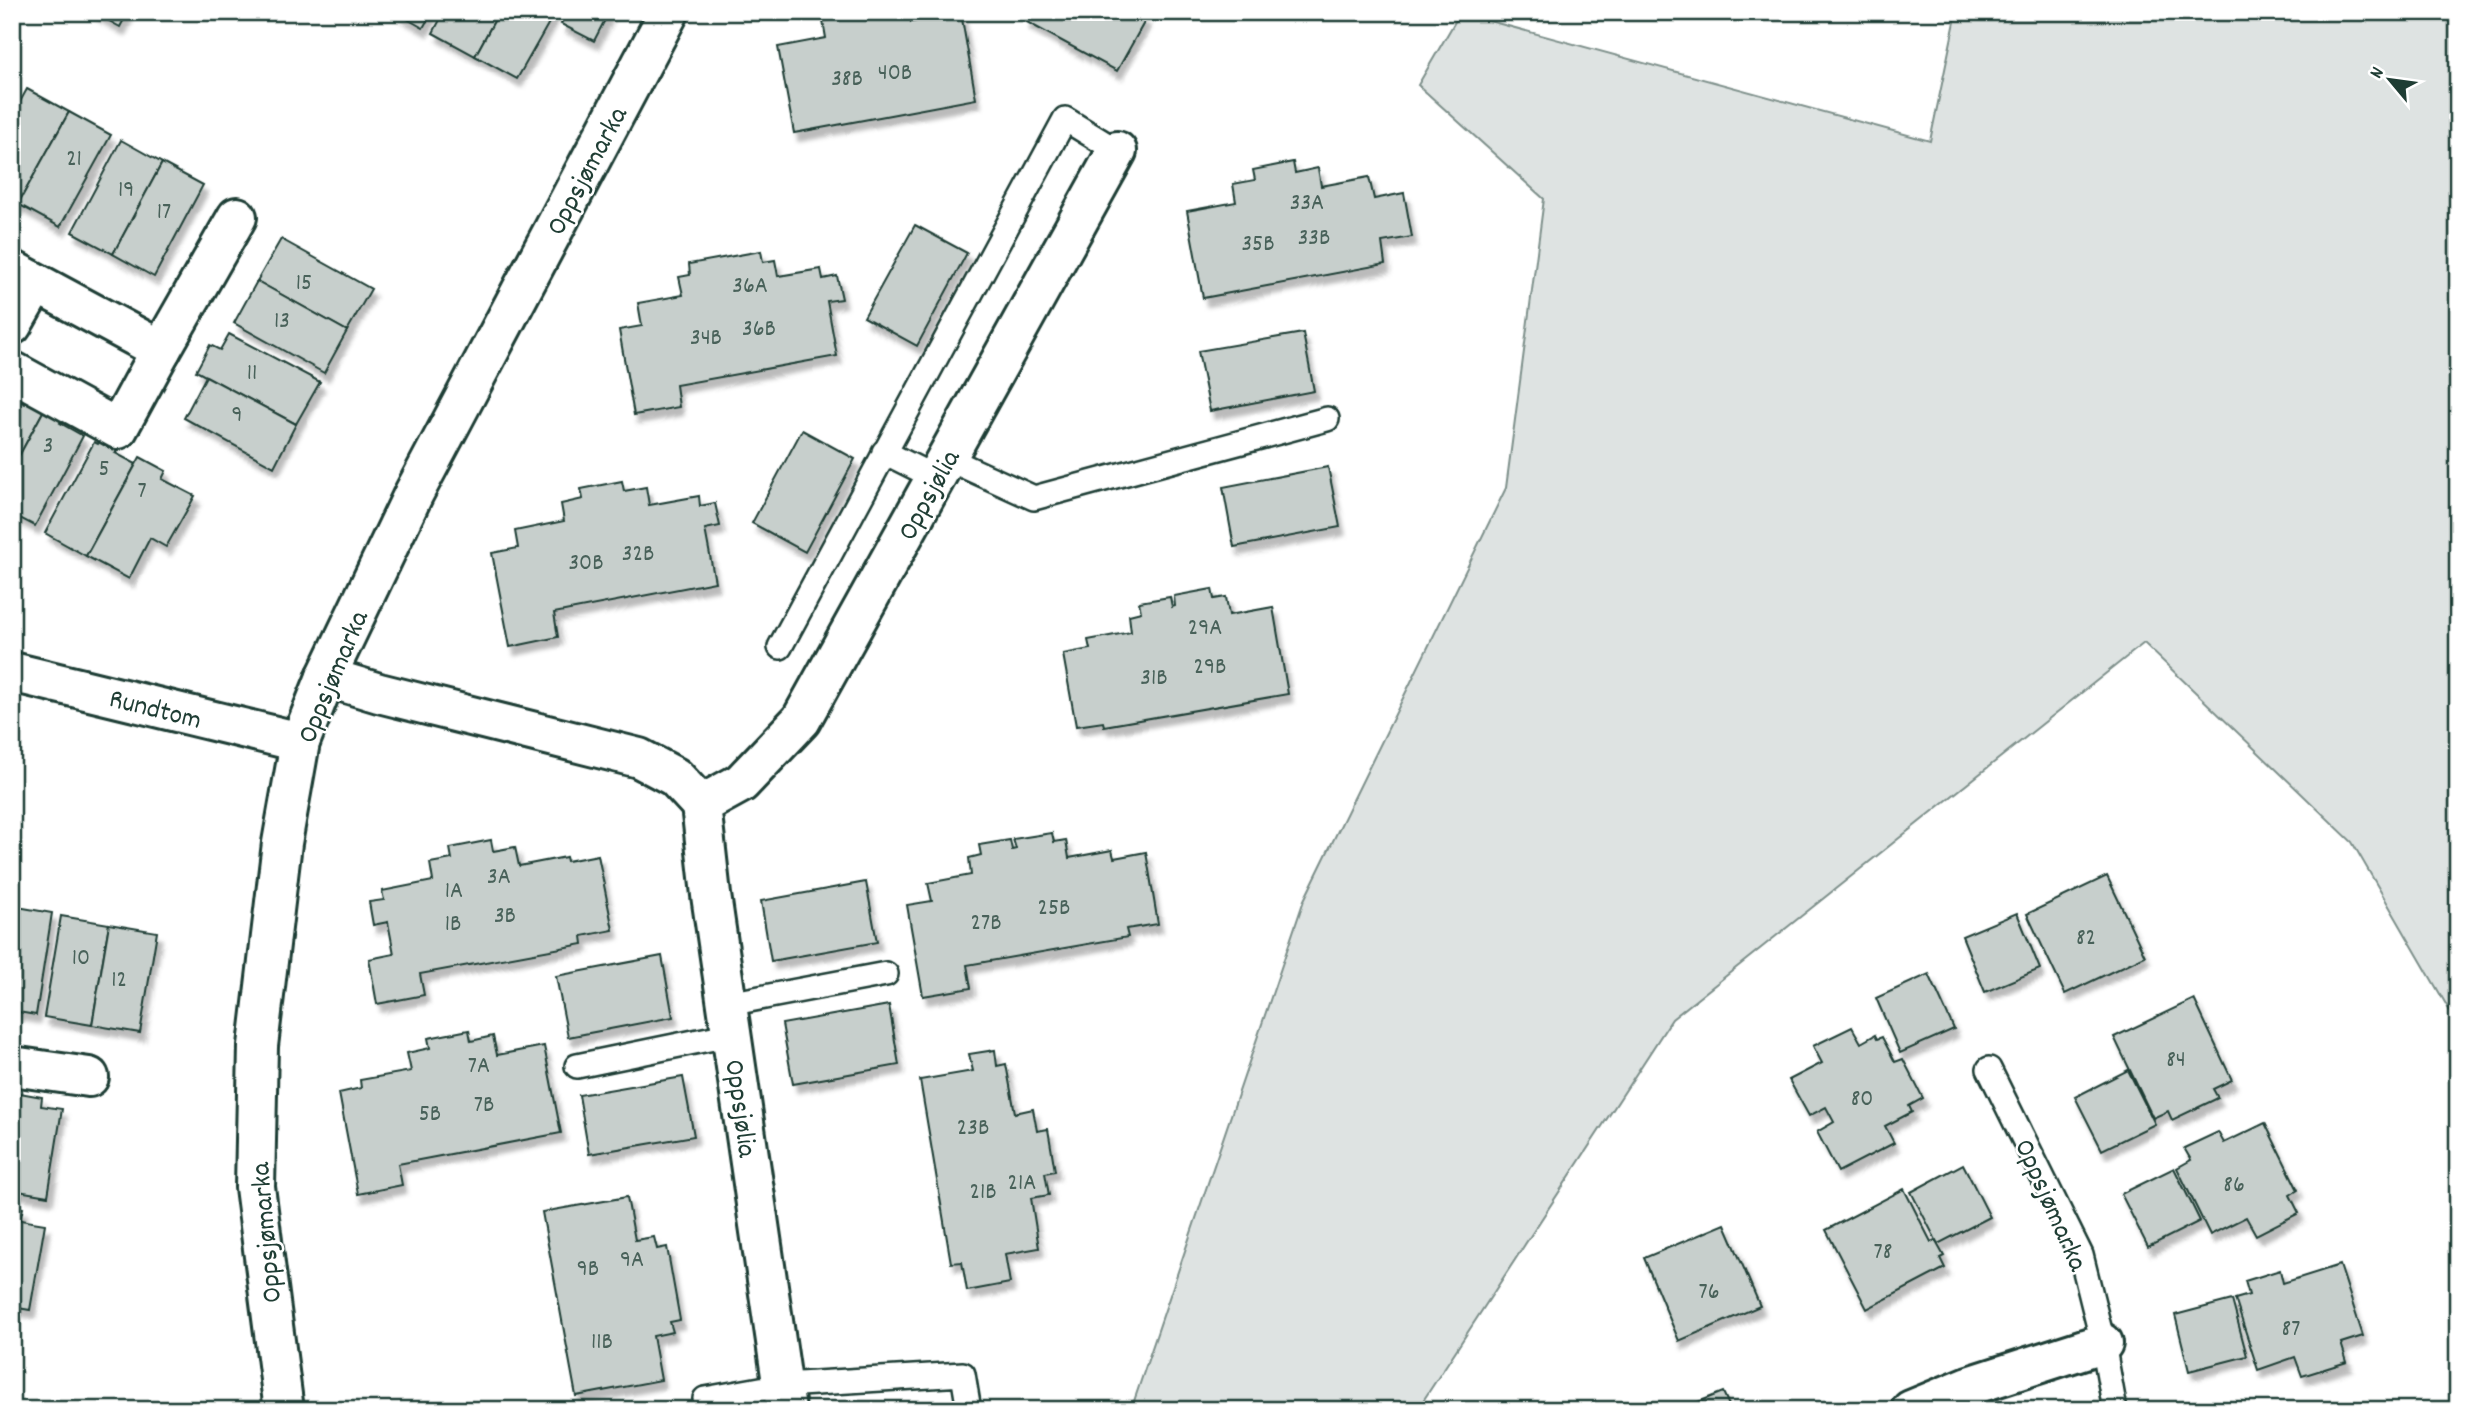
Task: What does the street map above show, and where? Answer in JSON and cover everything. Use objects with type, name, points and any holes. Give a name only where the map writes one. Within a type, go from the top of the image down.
[{"type":"street","name":"Oppsjømarka","points":[[284,1410],[255,1187],[258,1046],[282,843],[300,742],[326,677],[414,493],[668,12]]},
{"type":"street","name":"Oppsjølia","points":[[785,1397],[711,895],[701,805],[741,782],[801,720],[1117,151]]},
{"type":"street","points":[[12,371],[118,429],[237,218]]},
{"type":"street","points":[[12,324],[24,276],[161,350]]},
{"type":"street","name":"Rundtom","points":[[12,672],[300,742]]},
{"type":"street","points":[[326,677],[379,693],[639,758],[675,777],[701,805]]},
{"type":"street","points":[[12,1066],[89,1077]]},
{"type":"street","points":[[1912,1410],[1969,1386],[2103,1343]]},
{"type":"lane","points":[[780,647],[1065,119],[1117,151]]},
{"type":"lane","points":[[884,452],[1034,498],[1327,419]]},
{"type":"lane","points":[[577,1066],[886,974]]},
{"type":"lane","name":"Oppsjømarka","points":[[1989,1069],[2081,1255],[2103,1343],[2115,1410]]},
{"type":"lane","points":[[705,1399],[785,1397],[963,1374],[969,1410]]},
{"type":"shaded area","points":[[1957,12],[2458,12],[2458,1025],[2352,842],[2144,643],[1672,1019],[1417,1410],[1131,1410],[1304,900],[1506,488],[1544,199],[1418,85],[1460,13],[1930,141]]},
{"type":"building","points":[[93,12],[128,12],[120,27]]},
{"type":"building","points":[[395,12],[432,12],[423,28]]},
{"type":"building","points":[[444,12],[499,12],[475,56],[433,33]]},
{"type":"building","points":[[499,12],[555,12],[517,79],[475,56]]},
{"type":"building","points":[[566,12],[609,12],[594,41],[561,24]]},
{"type":"building","points":[[844,12],[909,12],[911,22],[961,13],[976,99],[794,133],[778,47],[826,38],[823,21],[845,17]]},
{"type":"building","points":[[1030,12],[1134,12],[1146,19],[1117,71],[1025,21]]},
{"type":"building","points":[[27,89],[69,112],[18,204],[12,200],[12,116]]},
{"type":"building","points":[[69,112],[111,135],[60,227],[18,204]]},
{"type":"building","points":[[121,140],[162,163],[113,254],[72,232]]},
{"type":"building","points":[[1293,162],[1295,173],[1318,168],[1321,186],[1369,177],[1374,199],[1404,193],[1412,237],[1382,242],[1385,264],[1203,298],[1187,211],[1236,202],[1233,184],[1255,180],[1253,170]]},
{"type":"building","points":[[162,163],[203,185],[154,277],[113,254]]},
{"type":"building","points":[[915,225],[967,253],[917,346],[864,317]]},
{"type":"building","points":[[281,239],[371,289],[347,331],[257,281]]},
{"type":"building","points":[[761,251],[763,262],[775,260],[778,276],[821,269],[823,279],[837,276],[842,299],[827,301],[837,356],[676,385],[679,407],[634,415],[619,330],[642,326],[638,303],[683,295],[679,277],[690,275],[689,264]]},
{"type":"building","points":[[257,281],[347,331],[324,373],[234,323]]},
{"type":"building","points":[[1303,333],[1314,391],[1210,411],[1198,351]]},
{"type":"building","points":[[229,334],[320,382],[296,424],[196,371],[210,345],[220,350]]},
{"type":"building","points":[[206,376],[296,424],[274,467],[184,418]]},
{"type":"building","points":[[12,397],[25,404],[28,399],[45,408],[12,469]]},
{"type":"building","points":[[45,408],[63,418],[60,423],[83,436],[35,526],[12,514],[12,469]]},
{"type":"building","points":[[802,430],[855,459],[805,552],[752,523]]},
{"type":"building","points":[[101,440],[118,449],[115,453],[136,464],[86,556],[45,533],[94,442],[98,444]]},
{"type":"building","points":[[140,457],[166,471],[162,479],[195,496],[166,547],[150,538],[129,579],[86,556]]},
{"type":"building","points":[[1328,467],[1340,527],[1234,547],[1223,487]]},
{"type":"building","points":[[622,481],[624,491],[646,487],[649,505],[699,496],[700,506],[715,503],[720,526],[705,529],[715,582],[554,613],[558,637],[510,647],[492,553],[518,548],[515,531],[564,521],[561,504],[583,499],[581,489]]},
{"type":"building","points":[[1212,589],[1214,599],[1226,597],[1229,615],[1273,607],[1288,694],[1104,726],[1103,722],[1076,726],[1063,654],[1090,649],[1088,640],[1131,632],[1129,615],[1141,612],[1139,602],[1170,597],[1172,607],[1175,606],[1174,596]]},
{"type":"building","points":[[1052,833],[1054,842],[1066,840],[1069,858],[1112,850],[1114,858],[1146,852],[1158,924],[1126,929],[1128,937],[967,965],[971,988],[923,996],[907,905],[932,901],[928,883],[971,875],[969,858],[981,855],[979,845],[1010,840],[1012,850],[1016,849],[1013,839]]},
{"type":"building","points":[[491,840],[493,851],[515,847],[519,866],[566,857],[567,861],[598,855],[613,930],[582,936],[583,944],[420,974],[424,995],[377,1004],[369,959],[394,954],[388,922],[373,925],[369,902],[384,900],[382,891],[433,881],[430,863],[452,859],[450,848]]},
{"type":"building","points":[[2107,876],[2145,956],[2065,994],[2027,914]]},
{"type":"building","points":[[866,882],[877,942],[771,961],[761,901]]},
{"type":"building","points":[[12,906],[52,913],[36,1015],[12,1011]]},
{"type":"building","points":[[2017,913],[2040,969],[1985,992],[1962,936]]},
{"type":"building","points":[[61,916],[109,924],[92,1025],[44,1017]]},
{"type":"building","points":[[109,924],[157,932],[140,1033],[92,1025]]},
{"type":"building","points":[[662,956],[673,1017],[568,1037],[556,976]]},
{"type":"building","points":[[1929,974],[1954,1029],[1900,1053],[1876,998]]},
{"type":"building","points":[[2194,999],[2232,1080],[2213,1089],[2218,1098],[2172,1120],[2168,1111],[2153,1118],[2114,1037]]},
{"type":"building","points":[[889,1005],[899,1065],[793,1084],[782,1024]]},
{"type":"building","points":[[1852,1027],[1861,1043],[1875,1035],[1877,1039],[1882,1037],[1895,1062],[1903,1059],[1923,1098],[1909,1106],[1912,1112],[1885,1126],[1894,1143],[1838,1172],[1817,1132],[1834,1122],[1826,1107],[1809,1116],[1789,1080],[1822,1063],[1813,1046]]},
{"type":"building","points":[[469,1030],[471,1041],[493,1036],[497,1055],[544,1046],[561,1133],[398,1164],[402,1185],[358,1194],[339,1093],[361,1088],[360,1080],[411,1071],[407,1053],[430,1048],[428,1038]]},
{"type":"building","points":[[995,1050],[997,1066],[1006,1064],[1015,1113],[1033,1109],[1037,1131],[1048,1129],[1055,1171],[1045,1173],[1049,1195],[1031,1198],[1039,1248],[1005,1254],[1010,1283],[967,1291],[962,1262],[951,1263],[920,1080],[973,1071],[969,1054]]},
{"type":"building","points":[[2128,1070],[2155,1124],[2102,1150],[2075,1097]]},
{"type":"building","points":[[683,1077],[694,1136],[589,1154],[579,1095]]},
{"type":"building","points":[[20,1093],[42,1097],[41,1106],[62,1109],[48,1196],[12,1190],[12,1101],[18,1102]]},
{"type":"building","points":[[2265,1123],[2298,1190],[2290,1195],[2299,1213],[2256,1235],[2246,1217],[2210,1235],[2177,1168],[2191,1160],[2184,1148],[2218,1132],[2224,1143]]},
{"type":"building","points":[[1963,1164],[1990,1217],[1938,1244],[1911,1192]]},
{"type":"building","points":[[2174,1168],[2200,1221],[2148,1247],[2121,1194]]},
{"type":"building","points":[[1904,1189],[1931,1242],[1935,1240],[1944,1256],[1940,1258],[1945,1268],[1867,1309],[1826,1230]]},
{"type":"building","points":[[627,1197],[635,1240],[654,1237],[657,1249],[667,1247],[680,1320],[670,1322],[673,1332],[653,1336],[661,1380],[576,1396],[542,1212]]},
{"type":"building","points":[[12,1206],[23,1208],[20,1220],[45,1224],[30,1310],[12,1307]]},
{"type":"building","points":[[1725,1224],[1760,1306],[1679,1341],[1644,1258]]},
{"type":"building","points":[[2340,1265],[2363,1336],[2341,1343],[2347,1362],[2302,1376],[2295,1357],[2258,1370],[2235,1299],[2249,1295],[2245,1281],[2280,1270],[2283,1283]]},
{"type":"building","points":[[2232,1300],[2247,1356],[2189,1371],[2175,1315]]},
{"type":"building","points":[[1723,1392],[1731,1410],[1678,1410]]}]
